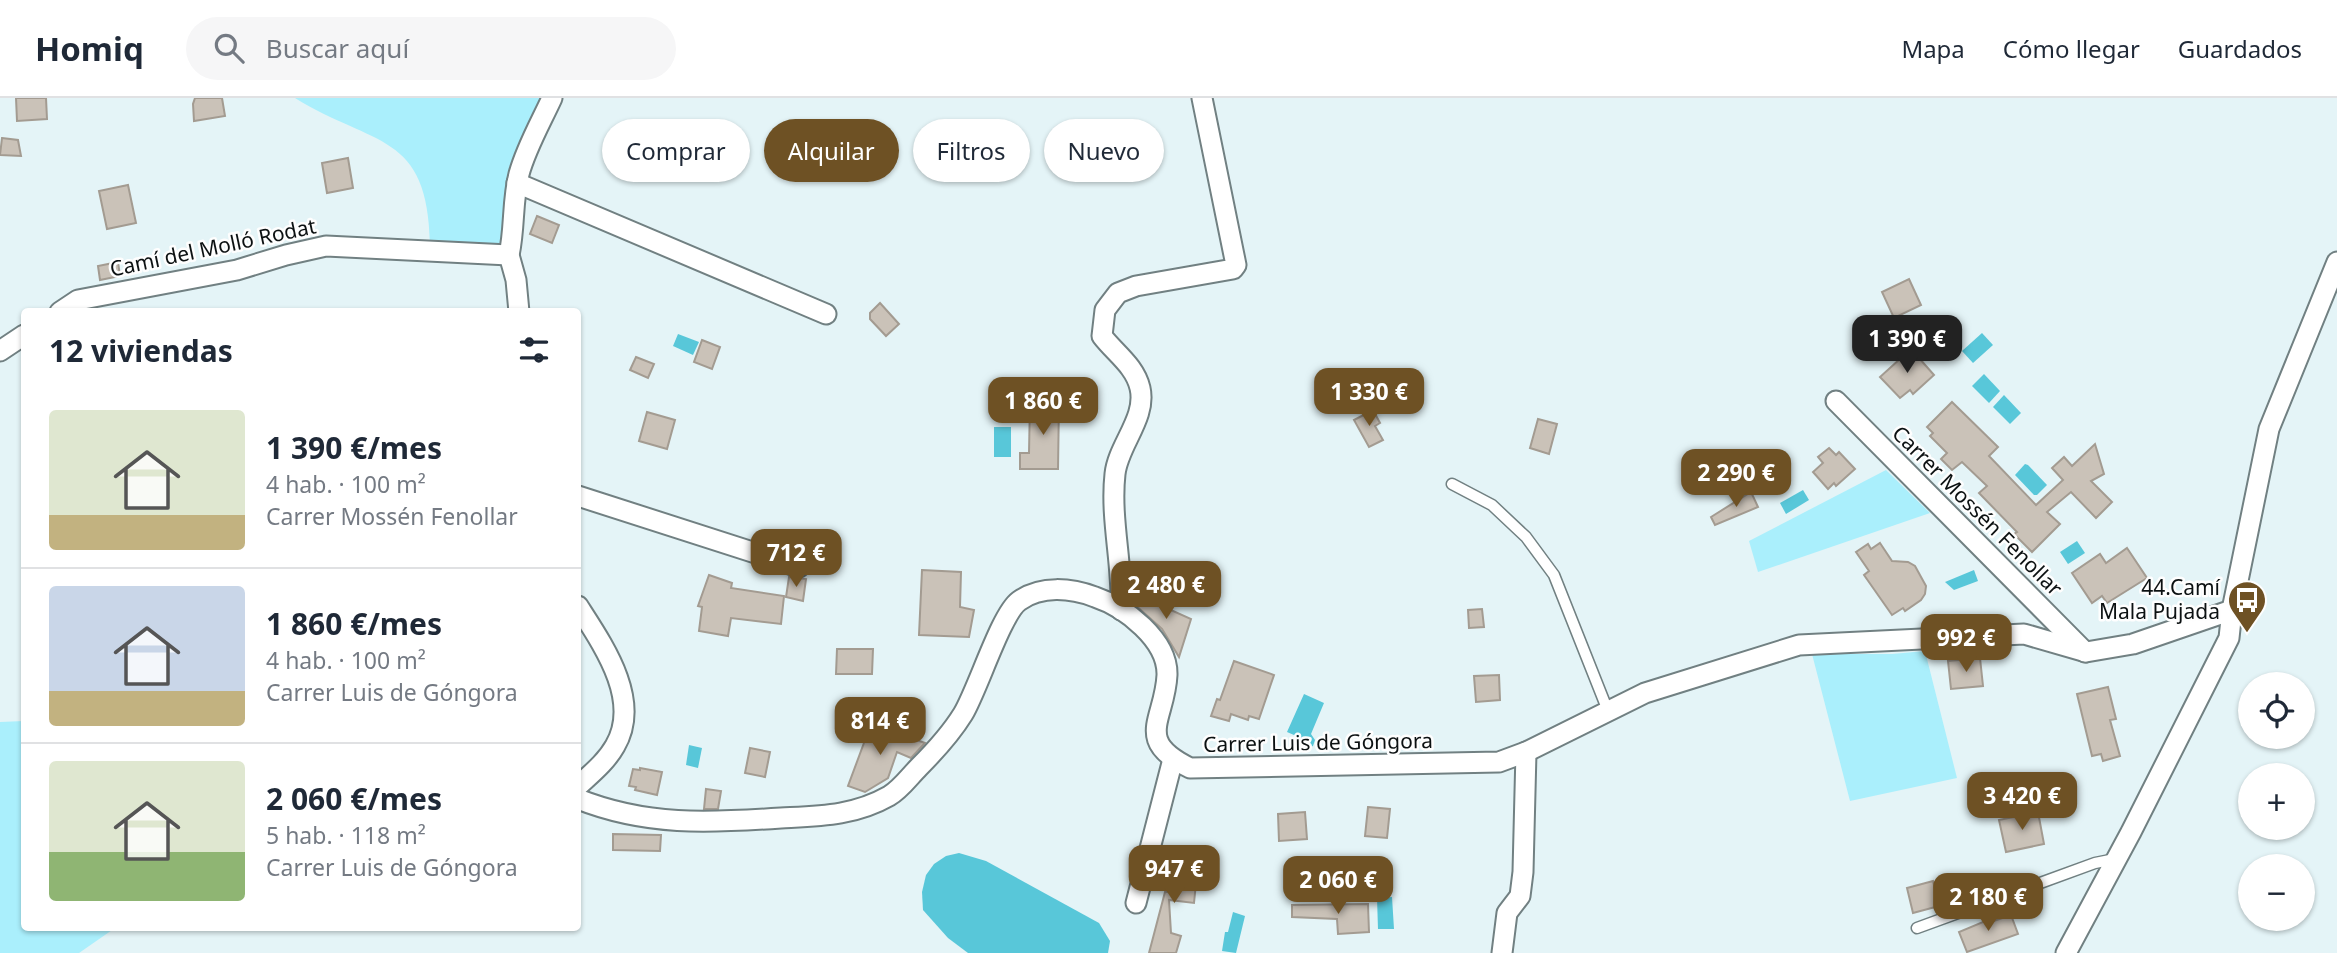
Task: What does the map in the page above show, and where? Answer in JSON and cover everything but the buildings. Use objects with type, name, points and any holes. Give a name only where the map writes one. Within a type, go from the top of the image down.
[{"type":"street","points":[[520,308],[509,255],[513,201],[519,171],[552,98]]},
{"type":"street","points":[[1121,610],[1115,474],[1121,450],[1141,405],[1140,388],[1132,369],[1102,336],[1105,310],[1118,293],[1136,286],[1216,274],[1233,269],[1236,265],[1202,98]]},
{"type":"street","points":[[517,183],[826,314]]},
{"type":"street","name":"Camí del Molló Rodat","points":[[66,308],[78,300],[237,270],[326,246],[509,255]]},
{"type":"street","points":[[2066,953],[2229,638],[2232,610],[2269,429],[2337,262]]},
{"type":"street","points":[[0,351],[21,337]]},
{"type":"street","name":"Carrer Mossén Fenollar","points":[[1836,401],[2086,652]]},
{"type":"street","points":[[581,497],[799,567]]},
{"type":"street","name":"Carrer Luis de Góngora","points":[[581,800],[607,810],[645,818],[718,823],[831,816],[868,806],[896,790],[934,754],[976,690],[1007,616],[1017,602],[1046,590],[1094,596],[1121,610],[1157,644],[1164,657],[1167,672],[1156,724],[1157,737],[1162,749],[1173,760],[1190,768],[1499,762],[1526,752],[1644,692],[1799,645],[2024,634],[2086,652],[2133,644],[2232,610]]},
{"type":"street","points":[[581,611],[606,651],[619,683],[624,706],[623,724],[615,746],[581,783]]},
{"type":"street","points":[[1502,953],[1507,913],[1520,896],[1523,872],[1526,752]]},
{"type":"street","points":[[1136,903],[1173,760]]},
{"type":"lane","points":[[1452,484],[1492,505],[1526,537],[1554,575],[1608,711]]},
{"type":"lane","points":[[1917,928],[2095,863],[2116,859]]},
{"type":"shaded area","points":[[295,98],[546,98],[504,242],[499,246],[430,245],[427,208],[419,181],[407,161],[372,136]]},
{"type":"shaded area","points":[[1982,333],[1993,345],[1973,363],[1962,351]]},
{"type":"shaded area","points":[[678,334],[699,342],[693,355],[673,346]]},
{"type":"shaded area","points":[[1984,374],[2000,391],[1989,403],[1972,386]]},
{"type":"shaded area","points":[[2004,395],[2021,413],[2010,424],[1993,407]]},
{"type":"shaded area","points":[[994,427],[1011,427],[1011,457],[994,457]]},
{"type":"shaded area","points":[[2025,464],[2047,485],[2037,495],[2015,475]]},
{"type":"shaded area","points":[[1886,470],[1930,513],[1758,572],[1749,541]]},
{"type":"shaded area","points":[[1803,490],[1809,500],[1786,514],[1780,503]]},
{"type":"shaded area","points":[[2077,541],[2085,553],[2068,564],[2060,552]]},
{"type":"shaded area","points":[[1974,570],[1978,581],[1954,590],[1945,582]]},
{"type":"shaded area","points":[[1925,651],[1957,778],[1850,801],[1812,654],[1892,654]]},
{"type":"shaded area","points":[[1304,694],[1324,703],[1311,734],[1315,740],[1313,746],[1308,748],[1302,744],[1301,738],[1287,732]]},
{"type":"shaded area","points":[[21,721],[21,931],[111,931],[79,953],[0,953],[0,722]]},
{"type":"shaded area","points":[[689,745],[702,748],[698,768],[686,765]]},
{"type":"shaded area","points":[[959,853],[986,861],[1099,923],[1110,941],[1108,953],[968,953],[948,938],[923,910],[922,892],[926,875],[934,864],[946,856]]},
{"type":"shaded area","points":[[1392,897],[1394,929],[1378,929],[1377,898]]},
{"type":"shaded area","points":[[1233,912],[1245,916],[1236,953],[1222,951],[1225,932],[1228,932]]},
{"type":"place","name":"44.Camí Mala Pujada","points":[[2247,634]]}]
